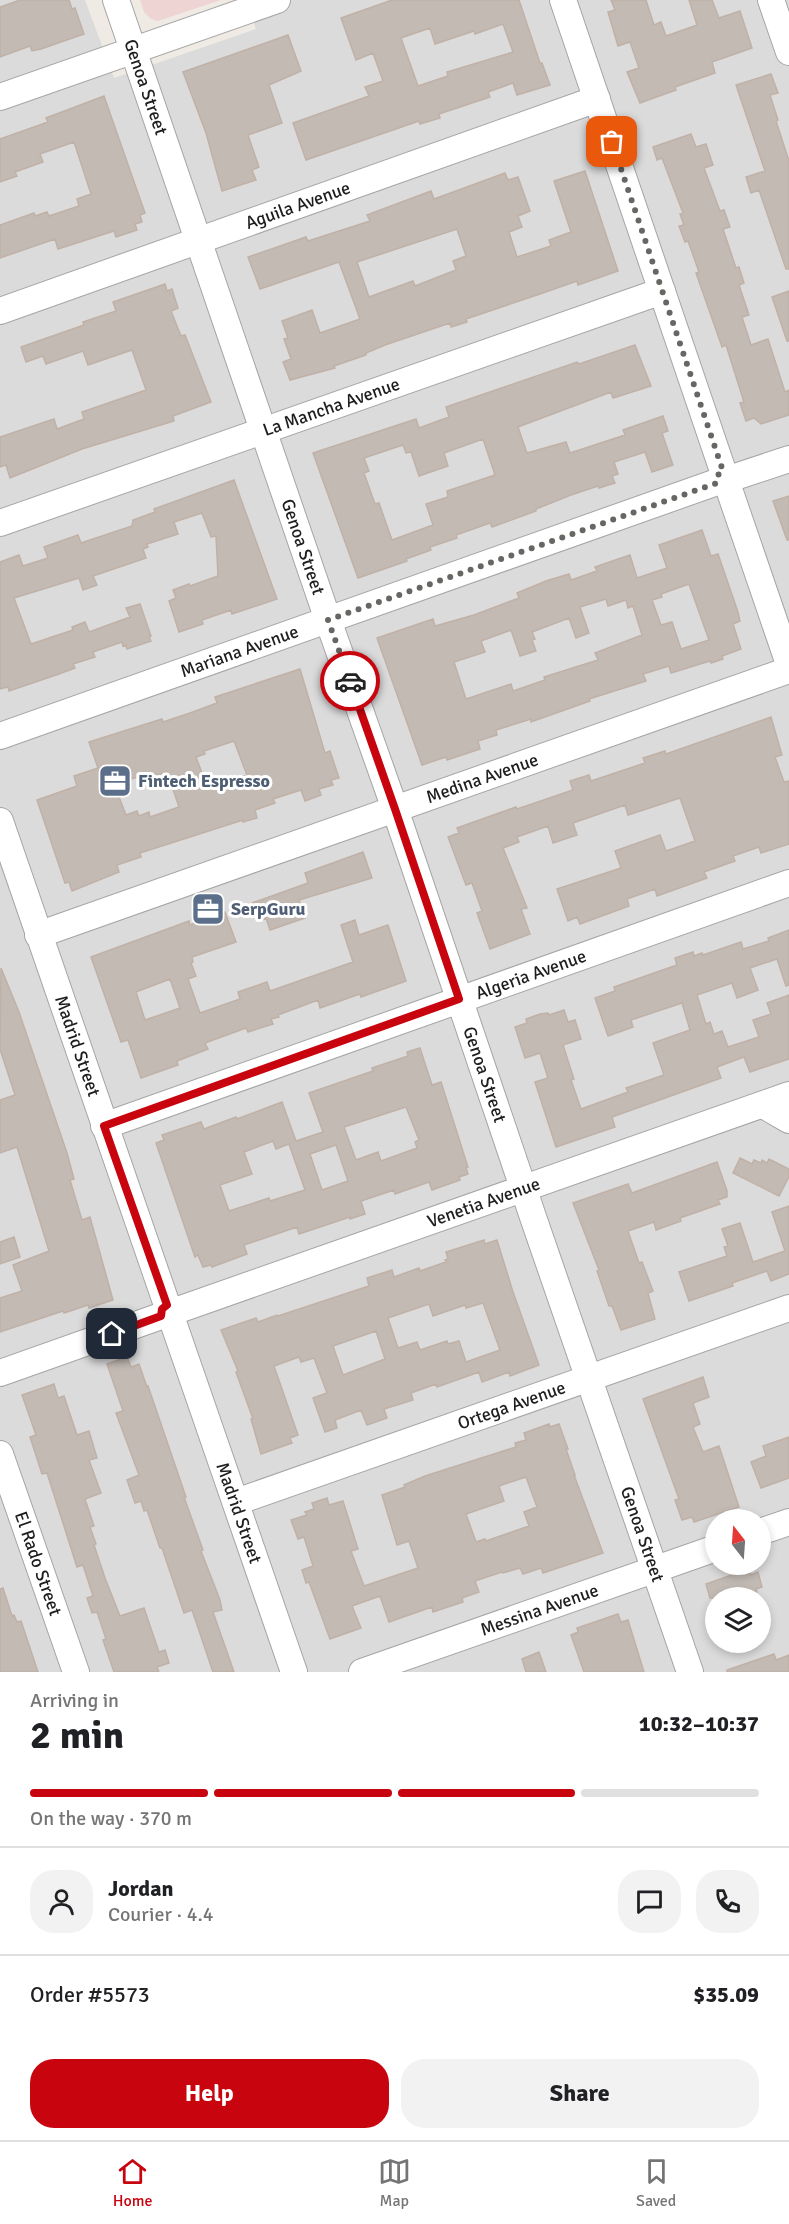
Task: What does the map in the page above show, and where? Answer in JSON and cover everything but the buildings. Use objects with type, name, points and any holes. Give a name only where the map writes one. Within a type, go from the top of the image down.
[{"type":"street","name":"Genoa Street","points":[[116,0],[690,1672]]},
{"type":"street","points":[[0,98],[277,0]]},
{"type":"street","points":[[563,0],[789,664]]},
{"type":"street","points":[[771,0],[789,52]]},
{"type":"street","name":"Aguila Avenue","points":[[0,311],[597,99]]},
{"type":"street","name":"La Mancha Avenue","points":[[0,523],[662,291]]},
{"type":"street","name":"Mariana Avenue","points":[[0,736],[789,459]]},
{"type":"street","name":"Medina Avenue","points":[[38,935],[789,670]]},
{"type":"street","name":"Madrid Street","points":[[0,821],[294,1672]]},
{"type":"street","name":"Algeria Avenue","points":[[104,1126],[789,883]]},
{"type":"street","name":"Venetia Avenue","points":[[0,1373],[789,1095]]},
{"type":"street","points":[[763,1105],[789,1120]]},
{"type":"street","name":"Ortega Avenue","points":[[236,1502],[789,1308]]},
{"type":"street","name":"El Rado Street","points":[[0,1454],[76,1672]]},
{"type":"street","points":[[771,1528],[789,1521]]},
{"type":"street","name":"Messina Avenue","points":[[362,1672],[705,1552]]},
{"type":"shaded area","points":[[0,0],[85,0],[114,78],[256,29],[245,0],[789,0],[789,1672],[0,1672]]},
{"type":"shaded area","points":[[140,0],[221,0],[158,21],[151,19],[144,12]]},
{"type":"way so far","points":[[350,681],[328,620],[717,483],[718,475],[723,471],[612,142]]},
{"type":"place","name":"Fintech Espresso","points":[[115,781]]},
{"type":"place","name":"SerpGuru","points":[[208,909]]},
{"type":"route","points":[[112,1334],[161,1316],[160,1311],[167,1305],[104,1126],[459,999],[350,681]]}]
